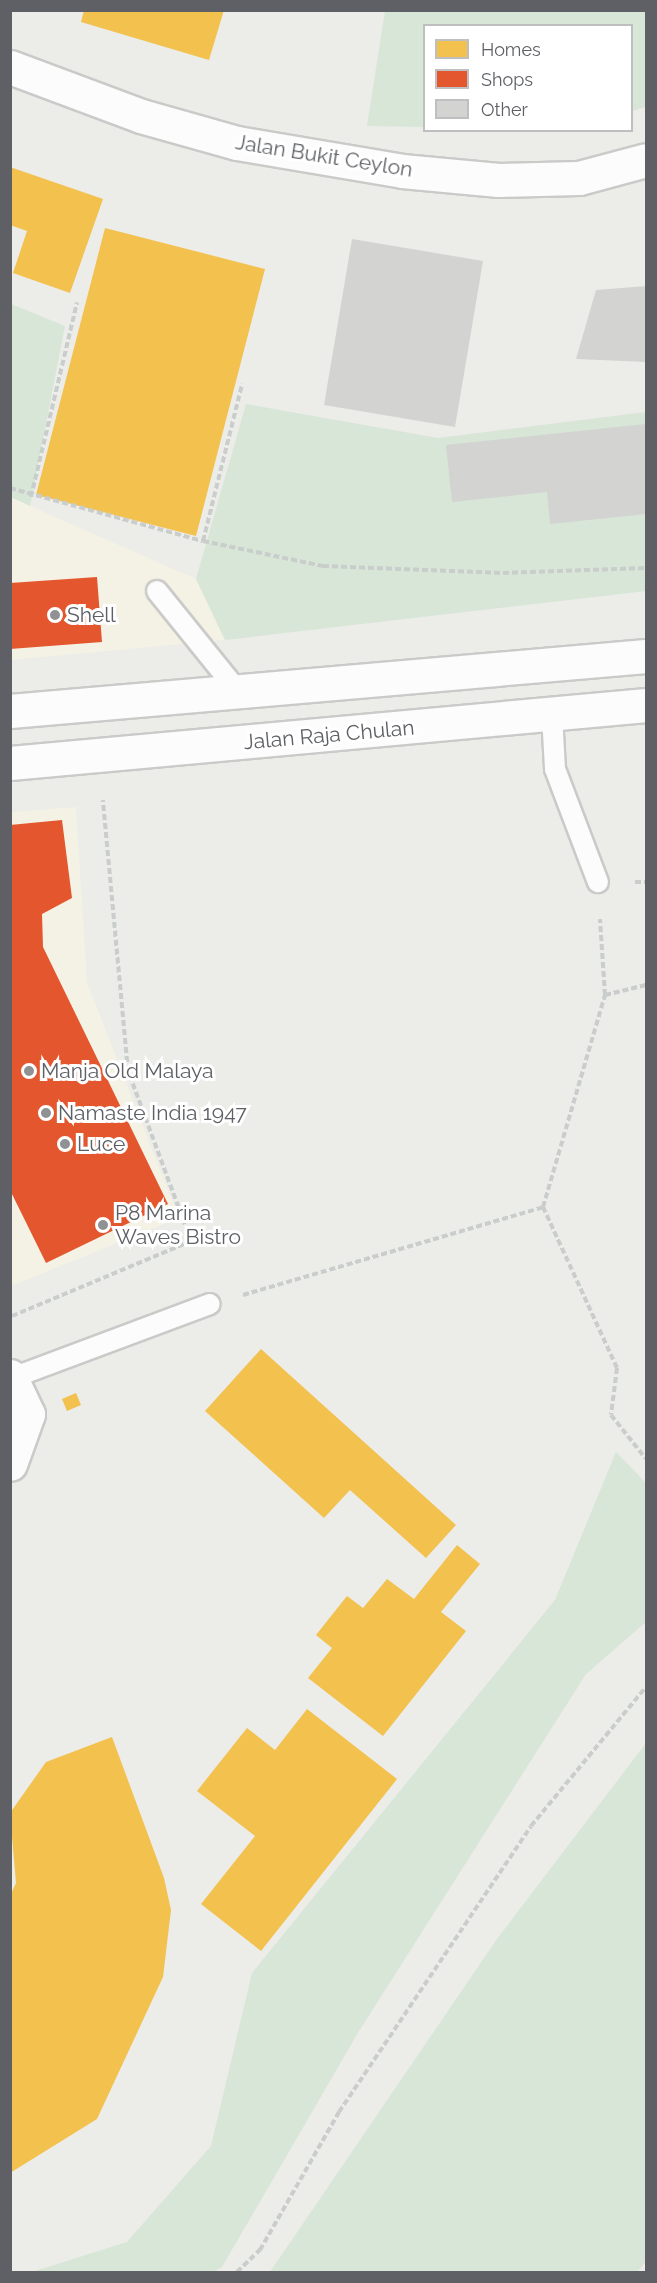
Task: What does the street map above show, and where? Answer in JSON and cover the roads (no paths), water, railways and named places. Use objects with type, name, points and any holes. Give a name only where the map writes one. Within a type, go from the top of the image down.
[{"type":"main road","name":"Jalan Bukit Ceylon","points":[[10,67],[141,116],[237,144],[402,171],[499,180],[579,178],[646,160]]},
{"type":"main road","points":[[10,711],[240,694],[646,656]]},
{"type":"main road","name":"Jalan Raja Chulan","points":[[10,763],[552,716],[646,705]]},
{"type":"main road","points":[[10,1464],[28,1414],[11,1377]]},
{"type":"lane","points":[[158,591],[240,694]]},
{"type":"lane","points":[[552,716],[555,769],[598,882]]},
{"type":"lane","points":[[11,1377],[210,1304]]},
{"type":"place","name":"Shell","points":[[55,615]]},
{"type":"place","name":"Manja Old Malaya","points":[[29,1071]]},
{"type":"place","name":"Namaste India 1947","points":[[46,1113]]},
{"type":"place","name":"Luce","points":[[65,1144]]},
{"type":"place","name":"P8 Marina Waves Bistro","points":[[103,1225]]}]
